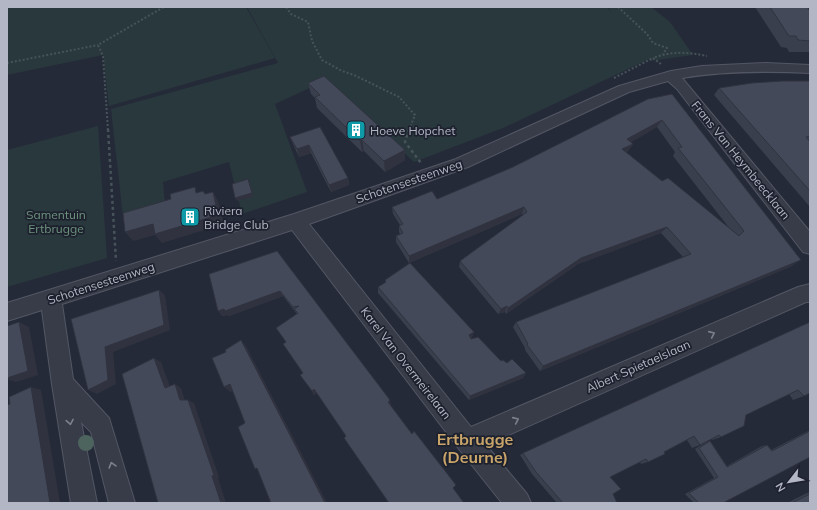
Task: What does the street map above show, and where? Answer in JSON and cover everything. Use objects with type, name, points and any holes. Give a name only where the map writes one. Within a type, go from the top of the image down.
[{"type":"street","name":"Schotensesteenweg","points":[[7,312],[296,221],[462,163],[624,89],[668,71],[766,67],[810,69]]},
{"type":"street","name":"Frans Van Heymbeecklaan","points":[[668,71],[682,86],[810,246]]},
{"type":"street","name":"Karel Van Overmeirelaan","points":[[296,221],[467,441],[518,503]]},
{"type":"street","name":"Albert Spietaelslaan","points":[[467,441],[798,296],[810,293]]},
{"type":"street","points":[[51,299],[63,384],[84,503]]},
{"type":"street","points":[[63,384],[101,426],[122,503]]},
{"type":"path","points":[[7,63],[98,45],[164,7]]},
{"type":"path","points":[[286,7],[291,14],[308,22],[312,42],[322,60],[342,71],[354,75],[400,97],[415,115],[415,119],[405,134],[404,142],[430,174]]},
{"type":"path","points":[[618,7],[647,34],[653,43],[667,48],[663,54]]},
{"type":"path","points":[[98,45],[103,56],[116,260],[112,280]]},
{"type":"path","points":[[612,79],[616,75],[663,54],[711,57]]},
{"type":"path","points":[[653,58],[668,71]]},
{"type":"green space","points":[[7,7],[246,7],[275,58],[109,106],[103,55],[7,75]]},
{"type":"green space","points":[[247,7],[607,7],[612,13],[608,7],[651,7],[670,22],[693,55],[650,61],[649,59],[503,128],[414,162],[327,80],[275,104],[307,192],[242,214],[229,162],[163,182],[165,204],[123,216],[111,109],[278,63]]},
{"type":"green space","name":"Samentuin Ertbrugge","points":[[98,126],[107,258],[7,287],[7,150]]},
{"type":"building","points":[[770,7],[807,7],[810,11],[810,41],[798,40],[796,36],[789,36]]},
{"type":"building","name":"Hoeve Hopchet","points":[[324,76],[405,150],[384,161],[362,140],[360,141],[315,97],[320,95],[308,83]]},
{"type":"building","points":[[810,81],[810,136],[806,137],[810,142],[810,191],[719,88],[752,83]]},
{"type":"building","points":[[672,94],[801,260],[543,366],[527,345],[528,344],[516,322],[691,254],[667,227],[581,258],[508,308],[507,306],[501,309],[460,261],[527,212],[524,207],[409,256],[396,236],[403,233],[399,226],[403,224],[392,207],[432,191],[437,199],[513,167],[648,99]],"holes":[[[662,120],[682,147],[678,148],[744,231],[739,236],[668,178],[662,181],[622,149],[633,144],[627,139]]]},
{"type":"building","points":[[320,127],[348,178],[329,185],[309,145],[297,149],[290,137]]},
{"type":"building","points":[[248,179],[252,193],[235,198],[232,184]]},
{"type":"building","points":[[195,187],[196,193],[203,191],[205,194],[213,192],[218,215],[155,234],[153,224],[125,232],[123,213],[171,199],[170,194]]},
{"type":"building","points":[[277,251],[390,400],[388,402],[412,434],[414,431],[456,485],[453,488],[464,503],[389,503],[344,438],[346,436],[314,389],[312,391],[300,375],[303,373],[283,344],[286,342],[276,328],[298,313],[294,309],[299,306],[293,307],[280,291],[225,311],[224,309],[218,311],[209,274]]},
{"type":"building","points":[[410,263],[474,332],[469,335],[471,339],[478,337],[501,361],[503,360],[507,363],[512,359],[526,373],[470,396],[378,287],[386,282],[385,280]]},
{"type":"building","points":[[159,290],[164,325],[105,347],[108,380],[88,390],[71,319]]},
{"type":"building","points":[[19,322],[28,371],[7,378],[7,326]]},
{"type":"building","points":[[810,322],[810,393],[804,396],[798,390],[746,415],[744,426],[721,437],[719,435],[700,445],[694,436],[664,452],[665,454],[648,462],[646,459],[610,477],[621,489],[613,494],[617,503],[563,503],[536,472],[523,453]]},
{"type":"building","points":[[241,340],[325,503],[271,503],[238,427],[245,423],[230,384],[224,387],[212,358],[226,352],[225,350]]},
{"type":"building","points":[[154,358],[165,388],[175,384],[180,400],[188,400],[214,475],[212,476],[221,503],[158,503],[122,374]]},
{"type":"building","points":[[31,387],[50,503],[7,503],[7,405],[10,404],[9,397]]},
{"type":"building","points":[[810,431],[810,457],[723,503],[699,503],[689,493],[718,477],[699,448],[710,441],[727,467],[767,445],[772,451]]},
{"type":"building","points":[[810,494],[810,503],[792,503]]},
{"type":"place","name":"Hoeve Hopchet","points":[[356,130]]},
{"type":"place","name":"Riviera Bridge Club","points":[[190,217]]},
{"type":"district","name":"Ertbrugge (Deurne)","points":[[475,448]]}]
